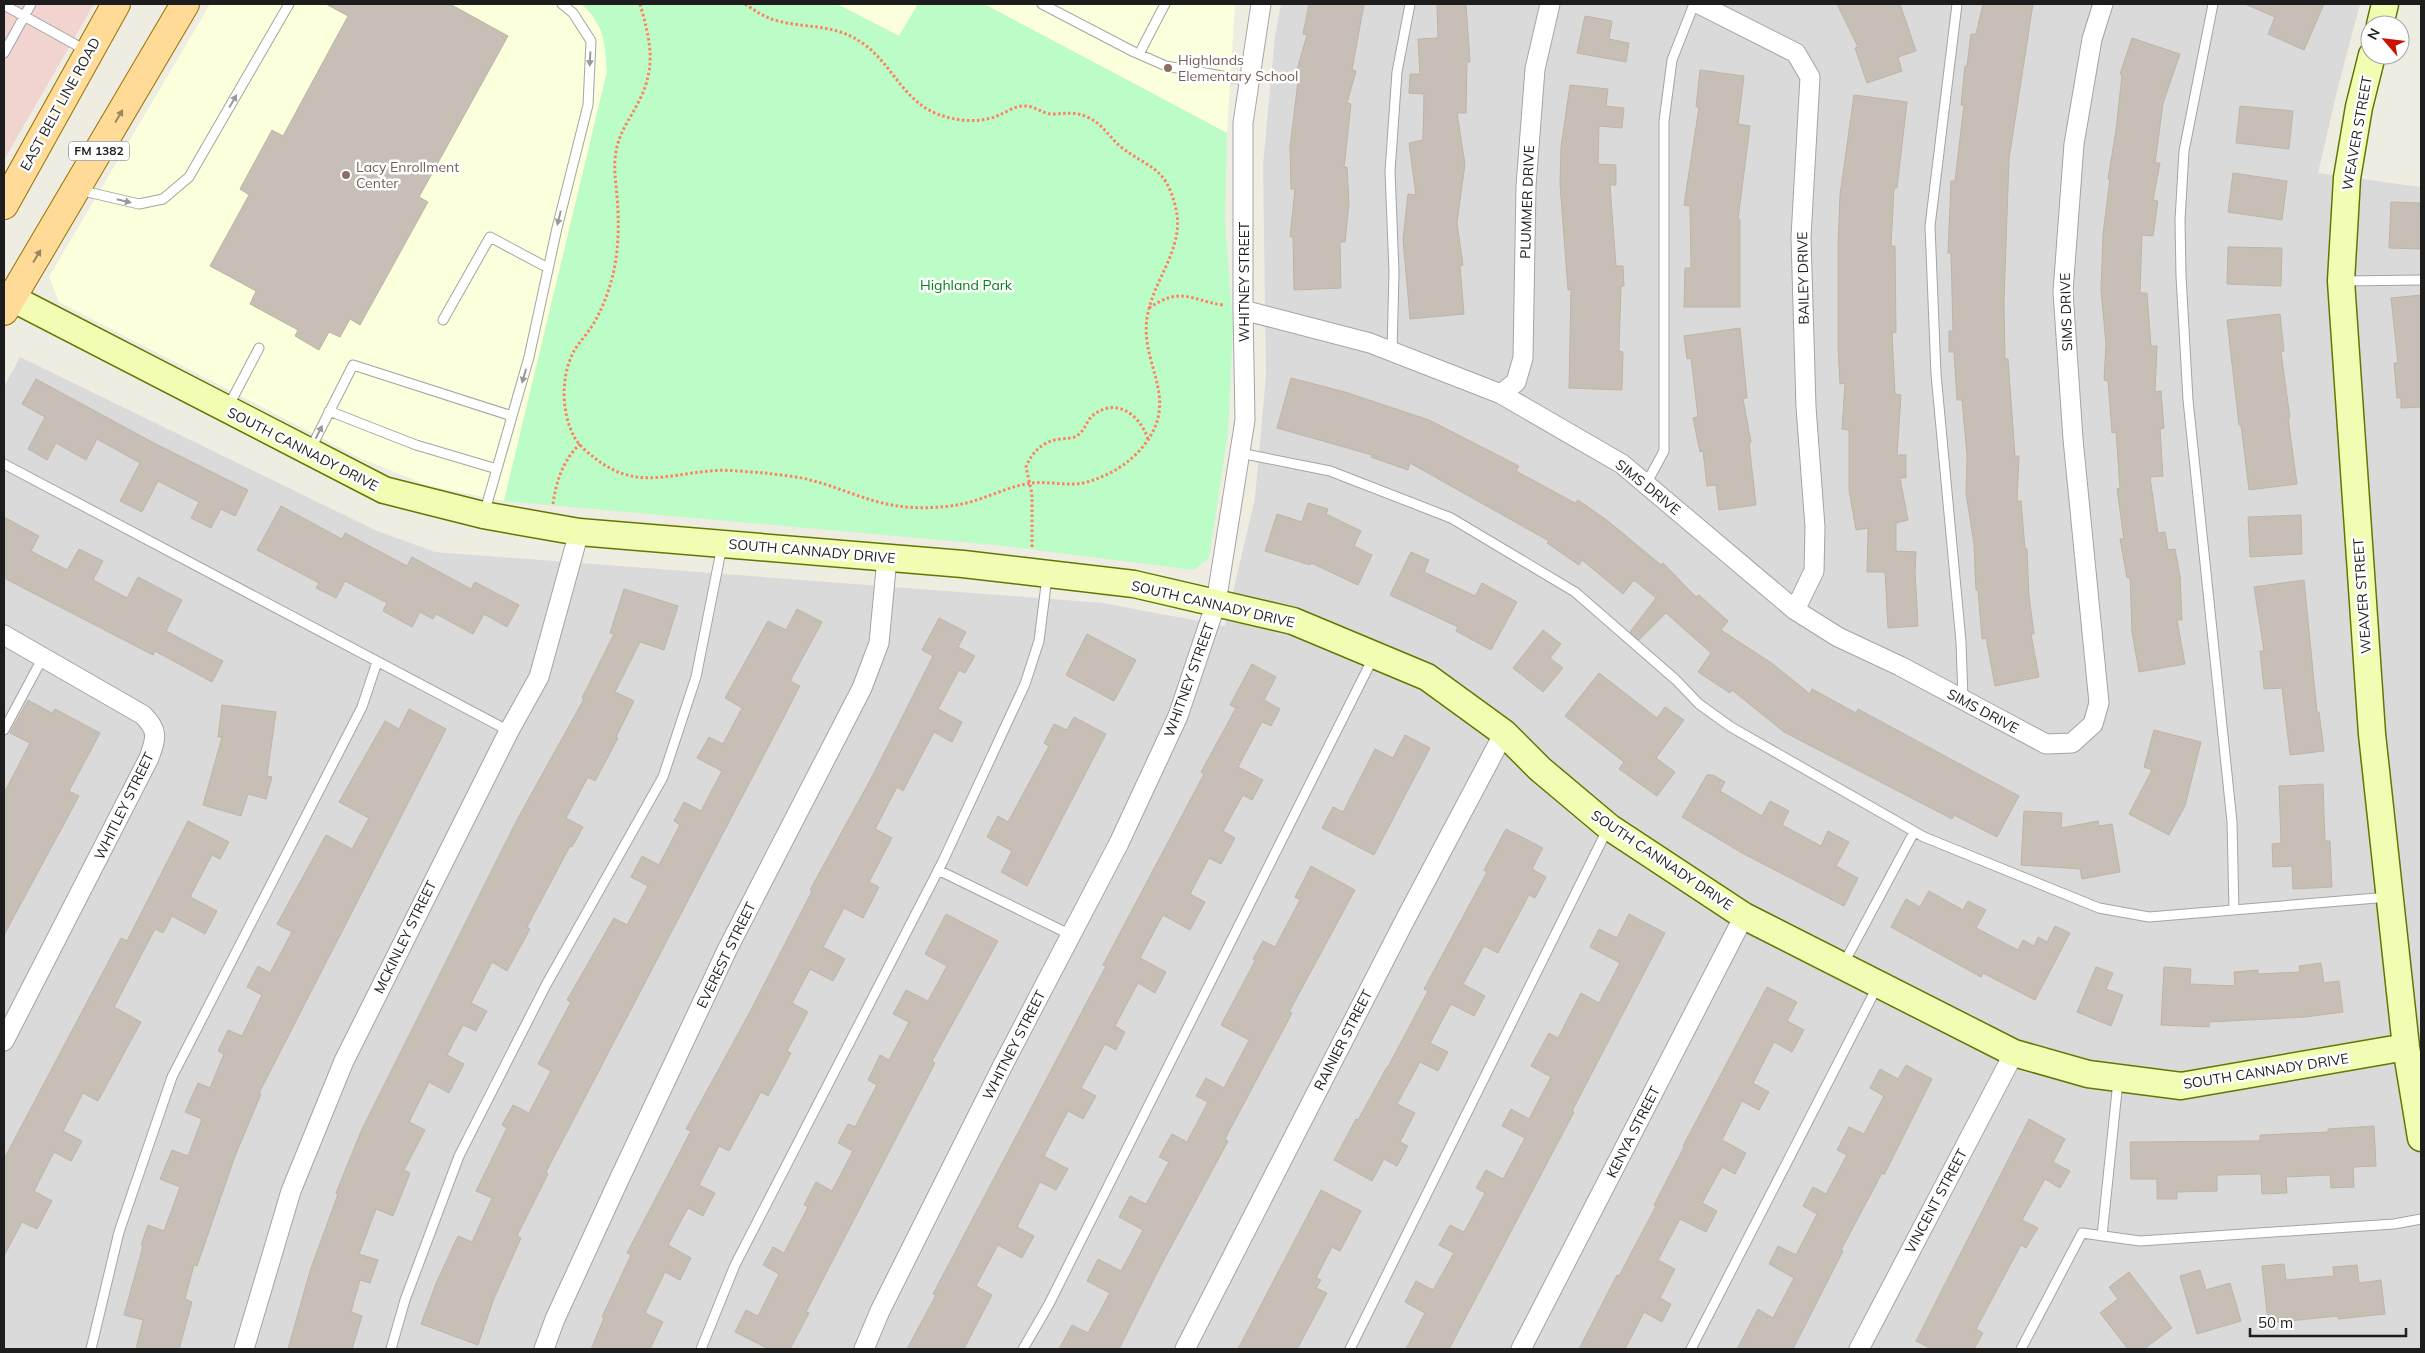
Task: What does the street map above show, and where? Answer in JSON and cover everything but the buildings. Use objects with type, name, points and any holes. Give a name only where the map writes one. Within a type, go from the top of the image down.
[{"type":"main road","name":"EAST BELT LINE ROAD","points":[[4,205],[116,4]]},
{"type":"main road","name":"FM 1382","points":[[6,301],[76,189],[185,4]]},
{"type":"street","name":"WHITNEY STREET","points":[[864,1349],[880,1310],[1003,1065],[1119,843],[1178,716],[1216,604],[1245,420],[1243,310],[1244,123],[1260,4]]},
{"type":"street","name":"PLUMMER DRIVE","points":[[1502,394],[1516,382],[1523,358],[1526,186],[1536,69],[1550,4]]},
{"type":"street","name":"BAILEY DRIVE","points":[[1699,4],[1796,53],[1810,77],[1801,237],[1806,407],[1815,527],[1814,571],[1795,610]]},
{"type":"street","name":"SIMS DRIVE","points":[[1243,310],[1370,343],[1502,394],[1622,464],[1795,610],[1838,636],[2046,744],[2072,743],[2093,724],[2099,703],[2073,440],[2063,292],[2074,144],[2092,39],[2103,4]]},
{"type":"street","name":"WEAVER STREET","points":[[2370,65],[2359,107],[2346,178],[2341,281],[2372,734],[2391,896],[2414,1046],[2421,1138]]},
{"type":"street","name":"SOUTH CANNADY DRIVE","points":[[6,301],[384,490],[483,515],[579,532],[887,558],[1134,584],[1293,621],[1427,677],[1504,733],[1540,769],[1608,827],[1744,916],[2014,1053],[2088,1074],[2181,1086],[2414,1046]]},
{"type":"street","name":"MCKINLEY STREET","points":[[244,1349],[290,1191],[344,1061],[508,730],[540,677],[579,532]]},
{"type":"street","name":"EVEREST STREET","points":[[544,1349],[555,1319],[727,950],[862,688],[879,643],[887,558]]},
{"type":"street","name":"WHITLEY STREET","points":[[4,635],[143,715],[152,723],[156,737],[149,758],[4,1041]]},
{"type":"street","name":"RAINIER STREET","points":[[1185,1349],[1405,920],[1504,733]]},
{"type":"street","name":"KENYA STREET","points":[[1522,1349],[1744,916]]},
{"type":"street","name":"VINCENT STREET","points":[[1859,1349],[2014,1053]]},
{"type":"lane","points":[[4,53],[31,4]]},
{"type":"lane","points":[[76,189],[139,204],[163,199],[189,177],[288,4]]},
{"type":"lane","points":[[483,515],[529,357],[548,268],[588,105],[591,41],[573,13],[562,4]]},
{"type":"lane","points":[[1042,4],[1166,66],[1250,80]]},
{"type":"lane","points":[[1139,54],[1164,4]]},
{"type":"lane","points":[[1392,352],[1394,272],[1390,171],[1397,72],[1410,4]]},
{"type":"lane","points":[[1646,484],[1664,451],[1664,121],[1672,60],[1694,4]]},
{"type":"lane","points":[[1957,4],[1930,226],[1936,374],[1961,642],[1963,700]]},
{"type":"lane","points":[[2213,4],[2184,151],[2180,220],[2181,276],[2188,400],[2232,822],[2234,910]]},
{"type":"lane","points":[[4,5],[89,52]]},
{"type":"lane","points":[[443,320],[490,237],[548,268]]},
{"type":"lane","points":[[2341,281],[2421,280]]},
{"type":"lane","points":[[226,410],[260,348]]},
{"type":"lane","points":[[309,452],[353,365],[512,416]]},
{"type":"lane","points":[[330,411],[416,445],[497,468]]},
{"type":"lane","points":[[1240,453],[1330,470],[1451,518],[1575,592],[1676,680],[1699,704],[1731,727],[1914,832],[2100,908],[2150,917],[2391,896]]},
{"type":"lane","points":[[4,464],[508,730]]},
{"type":"lane","points":[[391,1349],[405,1300],[459,1156],[546,985],[664,777],[696,676],[722,543]]},
{"type":"lane","points":[[701,1349],[735,1265],[938,870],[1025,684],[1039,641],[1047,574]]},
{"type":"lane","points":[[1023,1349],[1053,1295],[1374,655]]},
{"type":"lane","points":[[4,730],[43,658]]},
{"type":"lane","points":[[91,1349],[119,1232],[172,1077],[362,707],[377,662]]},
{"type":"lane","points":[[1350,1349],[1608,827]]},
{"type":"lane","points":[[1843,966],[1914,832]]},
{"type":"lane","points":[[938,870],[1071,935]]},
{"type":"lane","points":[[1691,1349],[1879,984]]},
{"type":"lane","points":[[2102,1236],[2118,1078]]},
{"type":"lane","points":[[2021,1349],[2082,1233],[2140,1241],[2394,1224],[2421,1219]]},
{"type":"path","points":[[640,4],[650,33],[651,52],[645,87],[637,106],[628,118],[617,145],[614,166],[619,232],[615,267],[606,297],[594,323],[572,354],[565,374],[564,391],[567,416],[576,439],[589,454],[611,471],[628,477],[653,478],[714,470],[770,474],[806,478],[898,506],[962,504],[1029,483],[1077,484],[1109,474],[1128,462],[1148,440],[1160,411],[1160,392],[1146,334],[1149,309],[1154,290],[1178,238],[1178,216],[1172,193],[1163,177],[1150,164],[1125,150],[1102,125],[1085,116],[1070,112],[1051,114],[1025,106],[990,119],[975,121],[952,119],[932,112],[899,86],[883,62],[865,45],[827,27],[780,22],[763,16],[745,4]]},
{"type":"path","points":[[1149,309],[1165,298],[1180,295],[1224,305]]},
{"type":"path","points":[[1032,547],[1032,494],[1026,467],[1034,452],[1047,442],[1078,435],[1087,422],[1101,411],[1118,409],[1134,416],[1140,422],[1148,440]]},
{"type":"path","points":[[553,505],[559,475],[572,451],[580,444]]},
{"type":"shaded area","points":[[4,4],[94,4],[4,160]]},
{"type":"shaded area","name":"Lacy Enrollment Center","points":[[210,4],[581,4],[589,11],[604,35],[607,72],[504,501],[429,486],[360,458],[59,302],[49,277]]},
{"type":"shaded area","points":[[837,4],[918,4],[899,36]]},
{"type":"shaded area","name":"Highlands Elementary School","points":[[984,4],[1235,4],[1227,133]]},
{"type":"shaded area","points":[[1281,4],[2360,4],[2318,173],[2421,187],[2421,1349],[4,1349],[4,387],[20,357],[375,530],[435,552],[1103,603],[1225,626],[1255,498],[1266,375],[1263,165],[1275,36]]},
{"type":"green space","name":"Highland Park","points":[[581,4],[837,4],[899,36],[918,4],[984,4],[1227,133],[1225,221],[1233,327],[1228,433],[1209,558],[1194,570],[996,545],[504,501],[607,72],[604,43],[599,26],[589,11]]},
{"type":"place","name":"Highlands Elementary School","points":[[1168,68]]},
{"type":"place","name":"Lacy Enrollment Center","points":[[346,175]]}]
